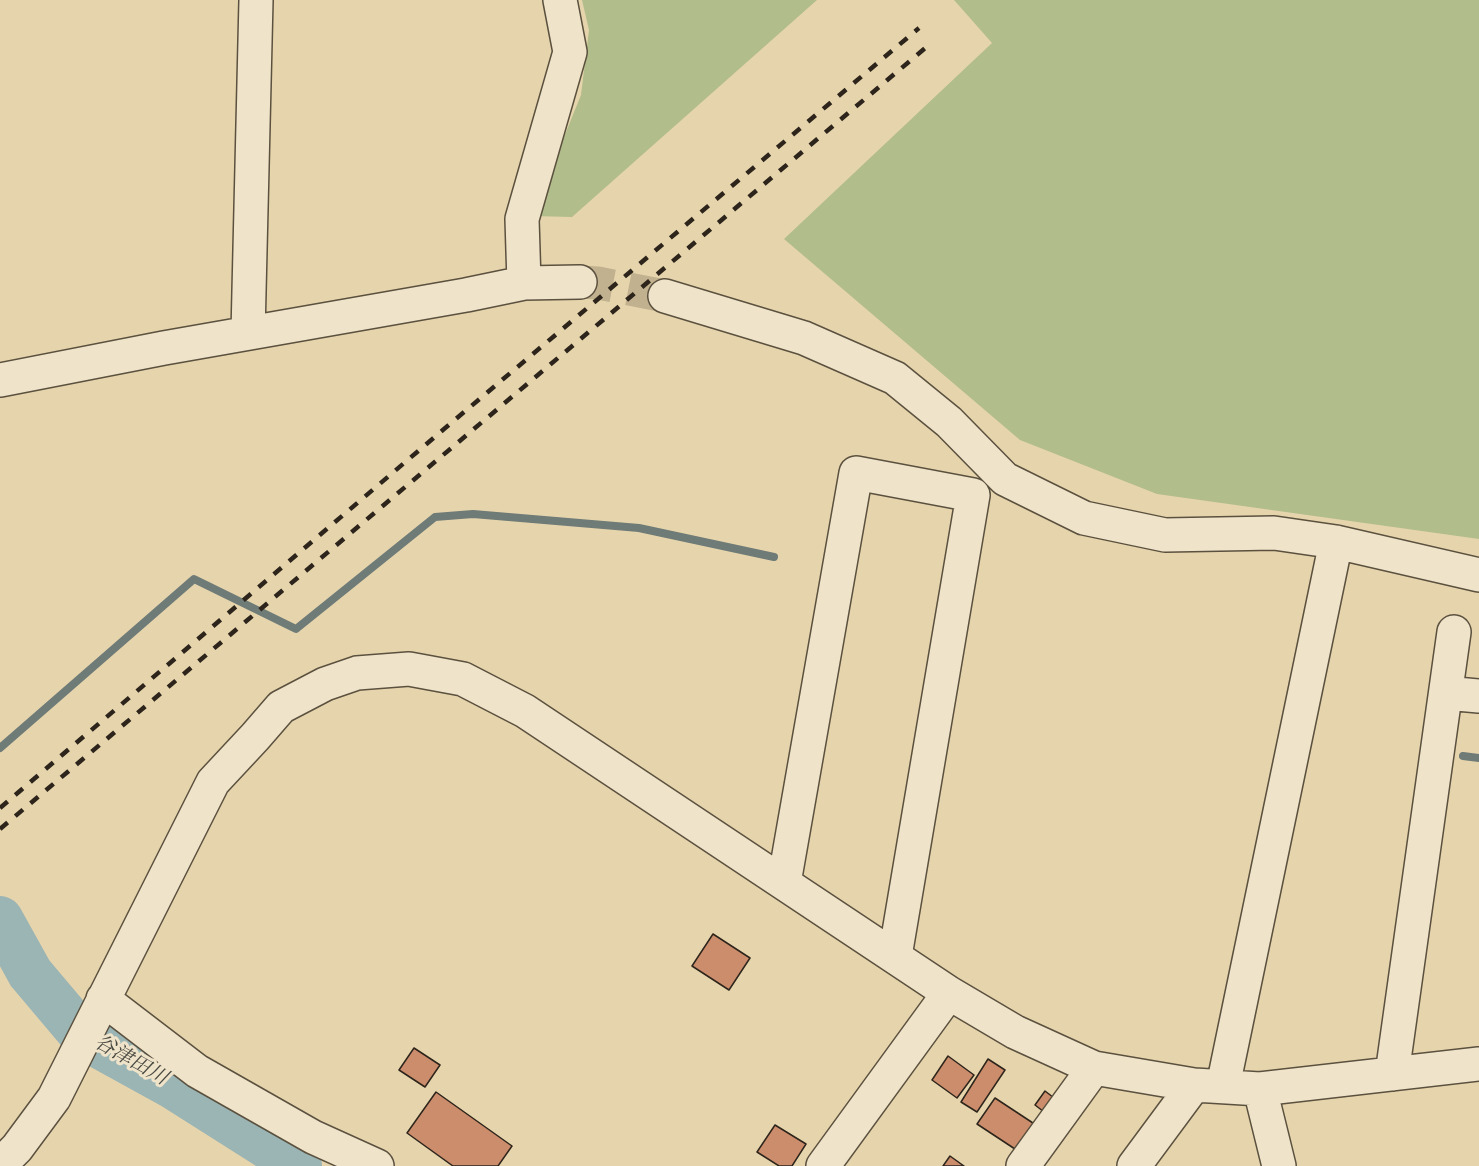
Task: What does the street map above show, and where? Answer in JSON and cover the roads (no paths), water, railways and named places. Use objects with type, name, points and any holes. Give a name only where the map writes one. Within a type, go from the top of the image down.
[{"type":"street","points":[[248,333],[256,0]]},
{"type":"street","points":[[524,283],[522,219],[570,52],[560,0]]},
{"type":"street","points":[[0,380],[524,283],[580,282]]},
{"type":"street","points":[[665,296],[804,338],[895,378],[949,422],[1005,479],[1084,518],[1165,535],[1274,533],[1336,542],[1479,575]]},
{"type":"street","points":[[784,883],[856,473],[973,495],[895,956]]},
{"type":"street","points":[[1134,1166],[1208,1085],[1336,542]]},
{"type":"street","points":[[1392,1074],[1454,632]]},
{"type":"street","points":[[0,1165],[54,1098],[213,782],[281,707],[325,684],[357,673],[409,669],[463,680],[525,711],[949,993],[1015,1032],[1094,1068],[1208,1085],[1260,1089],[1479,1064]]},
{"type":"street","points":[[1446,693],[1479,696]]},
{"type":"street","points":[[823,1166],[949,993]]},
{"type":"street","points":[[98,1008],[196,1071],[313,1137],[377,1166]]},
{"type":"street","points":[[1023,1166],[1094,1068]]},
{"type":"street","points":[[1260,1089],[1279,1166]]},
{"type":"waterway","points":[[0,748],[194,579],[296,629],[435,517],[473,514],[639,528],[774,557]]},
{"type":"waterway","points":[[1463,756],[1479,758]]},
{"type":"waterway","name":"谷津田川","points":[[0,919],[30,973],[84,1037],[173,1086],[299,1166]]},
{"type":"tunnel","points":[[580,282],[598,283],[665,296]]},
{"type":"railway","points":[[0,808],[919,28]]},
{"type":"railway","points":[[0,829],[930,44]]}]
